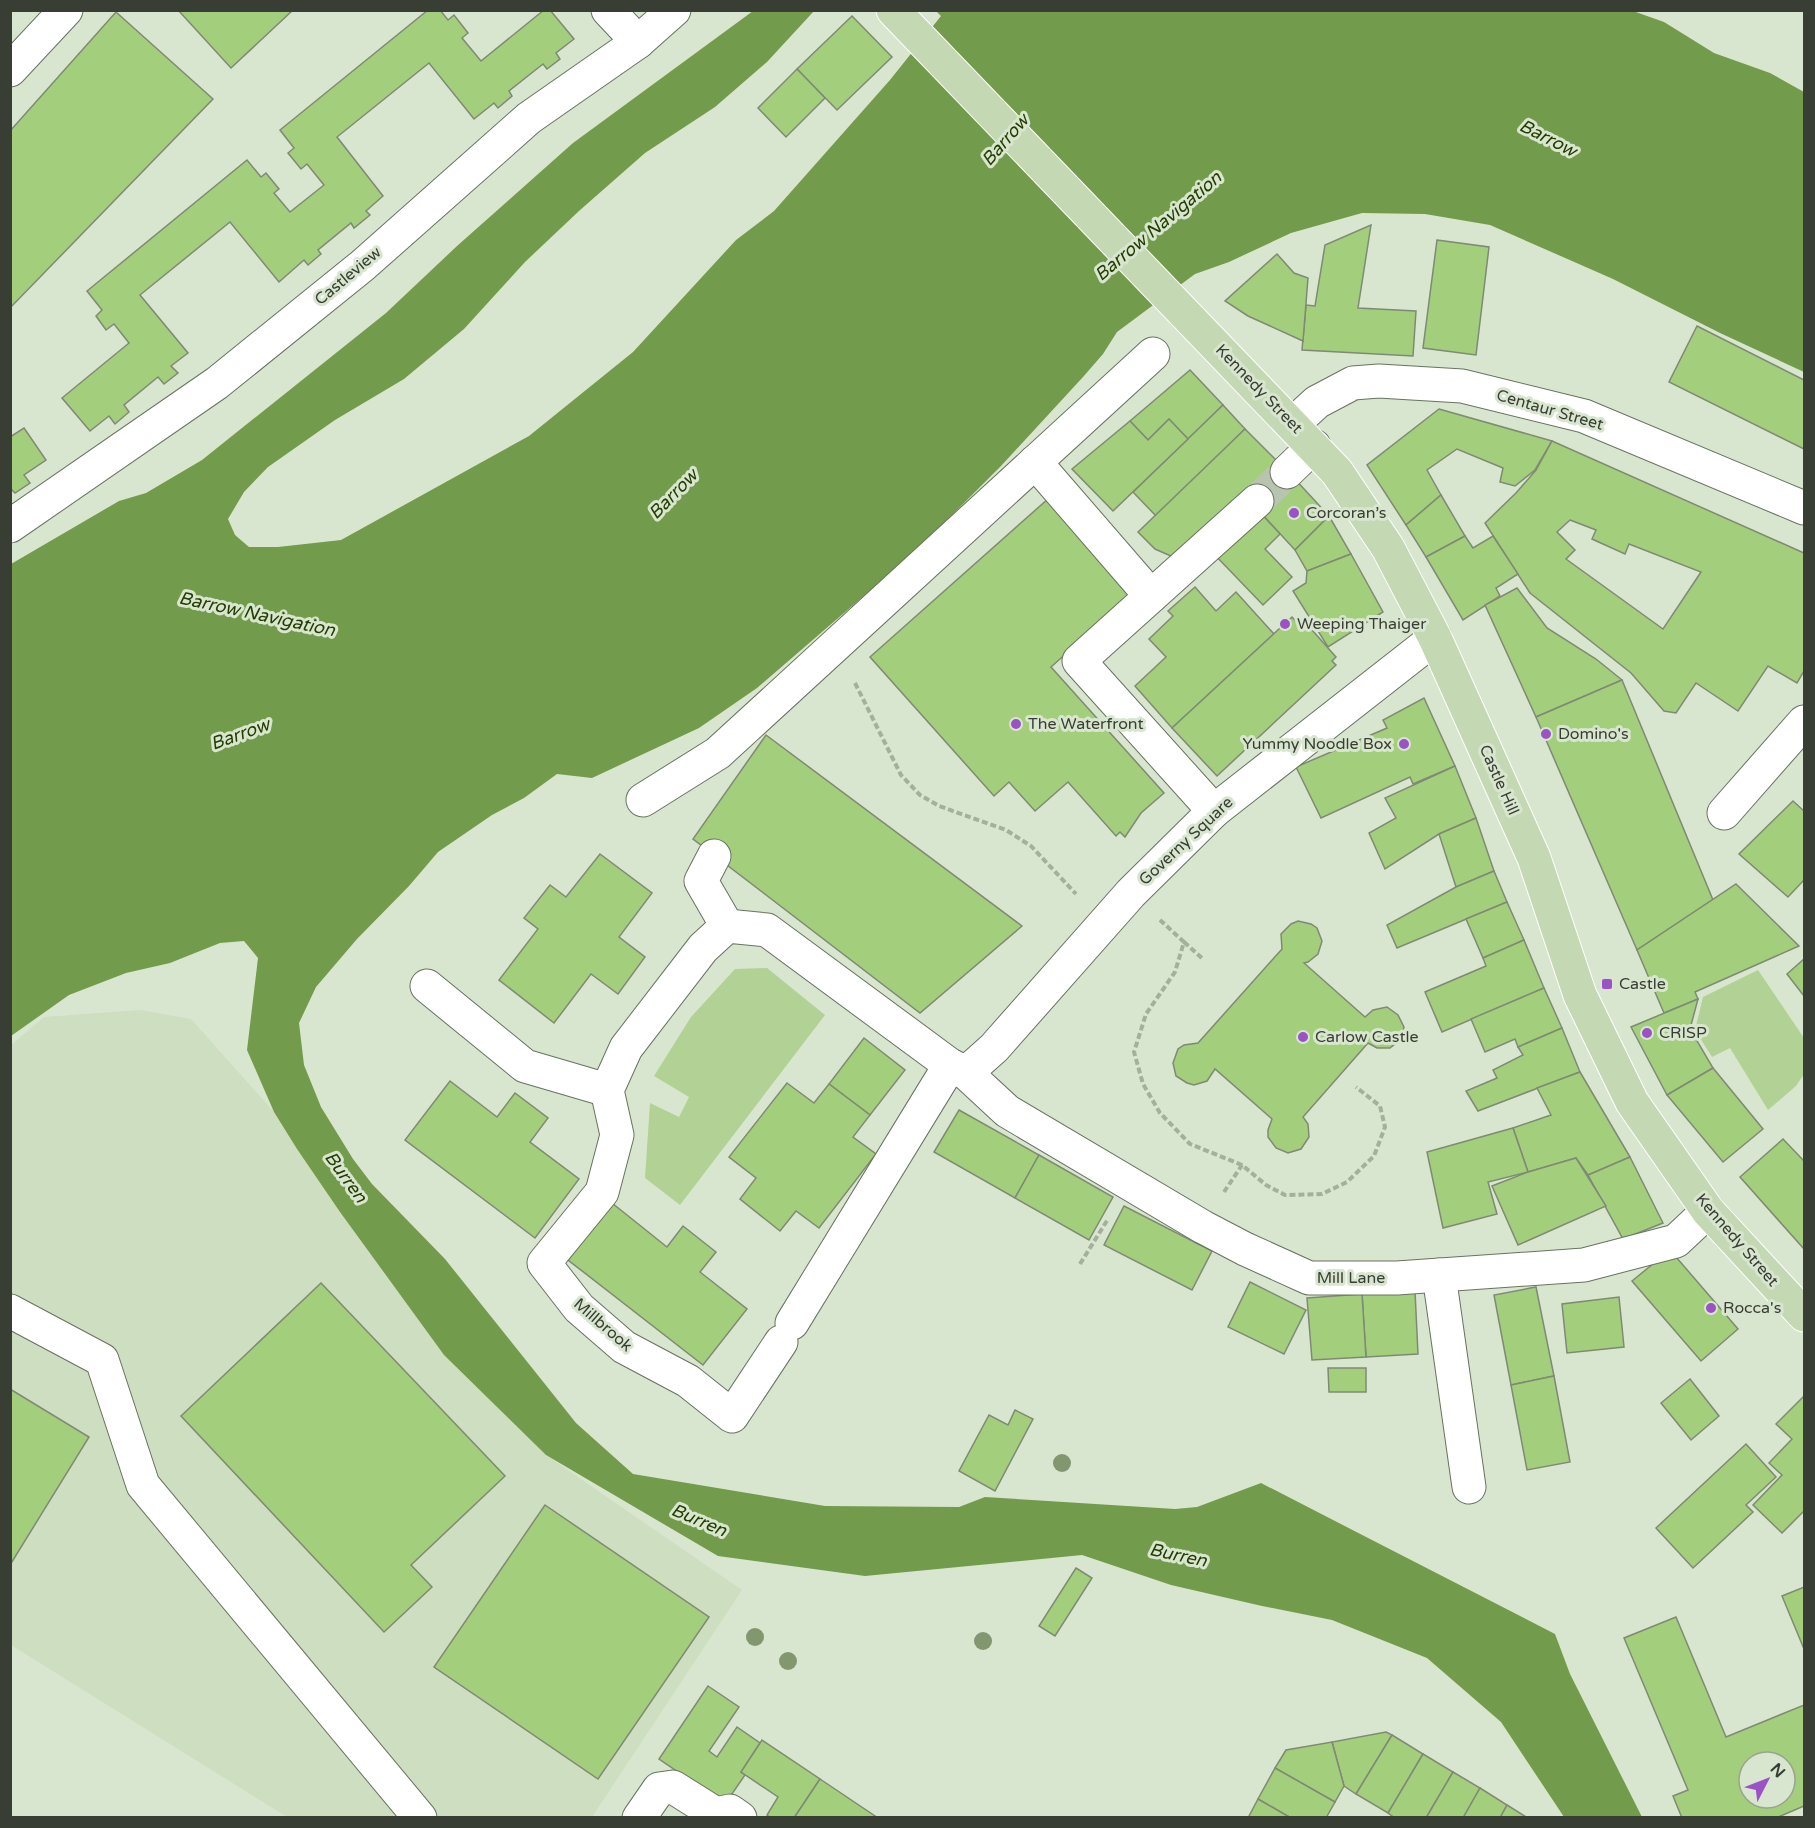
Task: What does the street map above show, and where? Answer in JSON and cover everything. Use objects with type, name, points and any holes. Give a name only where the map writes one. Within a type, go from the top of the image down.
[{"type":"main road","name":"Kennedy Street","points":[[893,10],[1337,472]]},
{"type":"main road","name":"Castle Hill","points":[[1337,472],[1388,548],[1435,638],[1534,858],[1580,995],[1632,1102]]},
{"type":"main road","name":"Kennedy Street","points":[[1632,1102],[1708,1211],[1804,1315]]},
{"type":"street","points":[[10,70],[66,10]]},
{"type":"street","points":[[608,10],[638,42]]},
{"type":"street","name":"Castleview","points":[[10,526],[217,383],[362,266],[529,118],[638,42],[674,10]]},
{"type":"street","points":[[643,800],[718,753],[1153,354]]},
{"type":"street","name":"Centaur Street","points":[[1287,472],[1317,402],[1353,383],[1379,381],[1462,386],[1584,416],[1804,508]]},
{"type":"street","points":[[1035,462],[1152,596]]},
{"type":"street","points":[[1214,811],[1079,661],[1257,501]]},
{"type":"street","name":"Governy Square","points":[[787,1333],[958,1070],[994,1048],[1131,893],[1214,811],[1435,638]]},
{"type":"street","points":[[1724,813],[1804,722]]},
{"type":"street","points":[[427,986],[525,1066],[607,1090],[626,1048],[703,948],[727,926],[701,881],[714,856]]},
{"type":"street","name":"Mill Lane","points":[[727,926],[767,930],[958,1070],[1007,1111],[1203,1227],[1309,1278],[1376,1279],[1584,1265],[1676,1241],[1708,1211]]},
{"type":"street","name":"Millbrook","points":[[607,1090],[617,1135],[602,1192],[544,1263],[579,1308],[624,1347],[688,1381],[732,1416],[787,1333]]},
{"type":"street","points":[[1439,1275],[1469,1486]]},
{"type":"street","points":[[10,1311],[102,1359],[143,1485],[420,1818]]},
{"type":"street","points":[[639,1818],[659,1789],[673,1787],[716,1814],[730,1811],[740,1818]]},
{"type":"path","points":[[853,680],[901,775],[920,795],[939,806],[1006,830],[1031,846],[1077,895]]},
{"type":"path","points":[[1131,893],[1204,960]]},
{"type":"path","points":[[1184,942],[1175,972],[1146,1014],[1134,1052],[1143,1084],[1160,1113],[1190,1144],[1242,1165],[1266,1185],[1285,1195],[1322,1194],[1347,1182],[1374,1156],[1385,1127],[1380,1106],[1356,1087]]},
{"type":"path","points":[[1221,1196],[1242,1165]]},
{"type":"path","points":[[1080,1264],[1113,1210]]},
{"type":"shaded area","points":[[767,968],[825,1015],[680,1205],[645,1178],[650,1103],[679,1117],[689,1097],[654,1076],[691,1017],[735,969]]},
{"type":"shaded area","points":[[1758,970],[1804,1038],[1804,1074],[1796,1086],[1768,1110],[1730,1048],[1712,1057],[1695,1030],[1703,997]]},
{"type":"shaded area","points":[[140,1010],[191,1019],[274,1112],[340,1212],[444,1355],[546,1455],[742,1590],[592,1817],[287,1817],[11,1645],[10,1046],[44,1017]]},
{"type":"water","points":[[753,11],[814,11],[767,62],[715,107],[645,153],[579,211],[525,262],[464,329],[404,379],[335,420],[268,467],[244,492],[228,519],[235,535],[249,547],[278,547],[341,540],[529,436],[633,352],[736,240],[774,211],[890,80],[941,16],[936,11],[1633,11],[1664,22],[1714,53],[1770,73],[1804,92],[1804,372],[1613,279],[1490,225],[1425,214],[1362,213],[1291,233],[1229,262],[1195,274],[1117,332],[1103,354],[1083,377],[1001,466],[917,550],[757,688],[699,728],[592,778],[557,774],[524,798],[492,815],[438,852],[316,987],[299,1023],[304,1065],[321,1107],[353,1159],[372,1184],[445,1259],[576,1423],[633,1474],[825,1506],[959,1507],[985,1497],[1175,1509],[1197,1507],[1261,1483],[1555,1634],[1570,1674],[1642,1817],[1564,1817],[1501,1722],[1427,1658],[1332,1620],[1171,1585],[1082,1555],[865,1576],[718,1556],[546,1455],[444,1355],[340,1212],[274,1112],[247,1050],[258,958],[244,941],[220,943],[170,963],[126,973],[69,995],[11,1036],[11,564],[119,501],[146,493],[202,460],[386,313],[457,246],[573,143]]},
{"type":"building","points":[[178,10],[293,10],[231,68]]},
{"type":"building","points":[[428,10],[440,10],[448,20],[454,15],[468,33],[462,38],[481,61],[544,10],[550,10],[574,39],[556,53],[560,59],[547,69],[543,64],[509,91],[512,96],[498,108],[494,103],[474,119],[429,63],[337,137],[383,196],[366,211],[370,215],[354,228],[351,223],[318,250],[321,254],[308,265],[304,260],[279,282],[230,222],[140,295],[188,353],[171,366],[178,373],[164,384],[158,377],[124,405],[129,412],[115,424],[109,416],[90,431],[62,398],[129,343],[114,324],[106,330],[96,316],[102,310],[87,291],[247,160],[261,177],[266,173],[279,189],[274,193],[290,212],[324,185],[307,164],[301,169],[288,153],[294,148],[280,130]]},
{"type":"building","points":[[116,12],[213,99],[10,308],[10,131]]},
{"type":"building","points":[[852,16],[892,57],[837,110],[797,69]]},
{"type":"building","points":[[797,69],[825,98],[786,137],[758,108]]},
{"type":"building","points":[[1371,225],[1358,308],[1416,311],[1413,356],[1302,350],[1306,305],[1315,306],[1325,245]]},
{"type":"building","points":[[1437,240],[1489,247],[1476,355],[1423,348]]},
{"type":"building","points":[[1277,254],[1294,273],[1308,278],[1303,341],[1248,316],[1225,301]]},
{"type":"building","points":[[1697,326],[1804,380],[1804,449],[1669,382]]},
{"type":"building","points":[[1190,370],[1223,405],[1188,439],[1169,419],[1148,440],[1130,421]]},
{"type":"building","points":[[1223,405],[1245,429],[1156,516],[1133,492]]},
{"type":"building","points":[[1439,409],[1552,441],[1535,470],[1515,486],[1500,482],[1503,468],[1457,449],[1427,470],[1441,495],[1406,525],[1367,465]]},
{"type":"building","points":[[1169,419],[1188,439],[1113,511],[1072,469],[1130,421],[1148,440]]},
{"type":"building","points":[[24,428],[46,460],[24,475],[30,483],[15,493],[10,488],[10,437]]},
{"type":"building","points":[[1245,429],[1293,477],[1262,506],[1182,561],[1155,549],[1138,532]]},
{"type":"building","points":[[1552,441],[1804,553],[1804,671],[1797,683],[1768,666],[1738,711],[1696,683],[1676,713],[1664,711],[1631,673],[1530,593],[1485,523],[1536,470]],"holes":[[[1570,520],[1596,530],[1592,539],[1625,554],[1629,544],[1701,572],[1663,629],[1566,559],[1575,550],[1557,532]]]},
{"type":"building","name":"Corcoran’s","points":[[1293,477],[1329,516],[1295,550],[1258,510]]},
{"type":"building","points":[[1441,495],[1465,536],[1426,557],[1406,525]]},
{"type":"building","name":"The Waterfront","points":[[1049,498],[1134,593],[1051,667],[1164,793],[1141,813],[1125,837],[1120,832],[1116,836],[1068,782],[1035,811],[1009,782],[994,796],[870,657]]},
{"type":"building","points":[[1258,510],[1280,534],[1265,549],[1292,577],[1263,605],[1213,553]]},
{"type":"building","points":[[1329,516],[1351,554],[1307,571],[1295,550]]},
{"type":"building","points":[[1465,536],[1473,548],[1493,536],[1518,574],[1496,588],[1500,596],[1463,620],[1426,557]]},
{"type":"building","points":[[1351,554],[1383,612],[1328,647],[1293,591],[1306,583],[1307,571]]},
{"type":"building","points":[[1195,587],[1216,611],[1236,592],[1274,634],[1172,728],[1135,686],[1166,657],[1149,639],[1173,616],[1168,611]]},
{"type":"building","points":[[1517,588],[1547,628],[1596,659],[1622,680],[1536,717],[1485,605]]},
{"type":"building","points":[[1292,617],[1300,626],[1304,621],[1336,657],[1332,661],[1336,665],[1217,776],[1172,728]]},
{"type":"building","points":[[1622,680],[1713,900],[1637,950],[1536,717]]},
{"type":"building","points":[[1424,698],[1455,766],[1413,784],[1410,777],[1321,818],[1296,767],[1387,728],[1383,720]]},
{"type":"building","points":[[766,735],[1022,926],[920,1013],[693,839]]},
{"type":"building","points":[[1455,766],[1476,818],[1439,834],[1385,869],[1369,833],[1396,818],[1385,798]]},
{"type":"building","points":[[1793,801],[1804,811],[1804,880],[1788,897],[1739,854]]},
{"type":"building","points":[[1476,818],[1494,871],[1456,887],[1439,834]]},
{"type":"building","points":[[600,854],[652,893],[619,937],[645,957],[618,994],[591,974],[554,1023],[499,980],[538,929],[524,918],[550,885],[566,897]]},
{"type":"building","points":[[1494,871],[1507,902],[1397,948],[1387,925],[1456,887]]},
{"type":"building","points":[[1736,884],[1799,946],[1695,992],[1698,999],[1664,1013],[1637,950]]},
{"type":"building","points":[[1507,902],[1524,940],[1483,958],[1466,919]]},
{"type":"building","name":"Carlow Castle","points":[[1298,921],[1317,928],[1322,941],[1318,954],[1304,963],[1365,1017],[1373,1010],[1387,1007],[1398,1015],[1404,1027],[1400,1040],[1390,1048],[1377,1048],[1368,1043],[1303,1117],[1308,1124],[1309,1137],[1301,1149],[1288,1153],[1276,1148],[1268,1137],[1272,1119],[1215,1069],[1207,1081],[1194,1085],[1176,1076],[1173,1063],[1178,1049],[1184,1045],[1198,1043],[1282,949],[1281,934],[1291,924]]},
{"type":"building","points":[[1524,940],[1544,988],[1442,1032],[1425,992],[1486,966],[1483,958]]},
{"type":"building","points":[[1804,959],[1804,996],[1787,974]]},
{"type":"building","points":[[1544,988],[1562,1028],[1518,1047],[1515,1039],[1485,1052],[1471,1019]]},
{"type":"building","points":[[1698,999],[1690,1029],[1713,1068],[1667,1095],[1631,1027]]},
{"type":"building","points":[[1562,1028],[1580,1072],[1478,1111],[1466,1091],[1497,1078],[1493,1070],[1523,1055],[1518,1047]]},
{"type":"building","points":[[864,1038],[905,1070],[870,1115],[829,1084]]},
{"type":"building","points":[[1713,1068],[1763,1129],[1723,1162],[1667,1095]]},
{"type":"building","points":[[1580,1072],[1630,1157],[1588,1175],[1576,1158],[1528,1172],[1513,1128],[1551,1115],[1537,1088]]},
{"type":"building","points":[[450,1081],[497,1117],[515,1093],[548,1118],[530,1142],[579,1179],[535,1238],[405,1140]]},
{"type":"building","points":[[787,1083],[814,1103],[829,1084],[870,1115],[853,1137],[876,1154],[819,1228],[796,1211],[780,1231],[740,1199],[756,1178],[729,1157]]},
{"type":"building","points":[[959,1110],[1039,1155],[1015,1198],[934,1152]]},
{"type":"building","points":[[1513,1128],[1528,1172],[1488,1182],[1497,1214],[1443,1228],[1427,1152]]},
{"type":"building","points":[[1783,1139],[1804,1161],[1804,1249],[1740,1177]]},
{"type":"building","points":[[1039,1155],[1113,1197],[1089,1240],[1015,1198]]},
{"type":"building","points":[[1630,1157],[1663,1223],[1623,1239],[1588,1175]]},
{"type":"building","points":[[1576,1158],[1606,1206],[1518,1245],[1492,1186],[1528,1172]]},
{"type":"building","points":[[612,1203],[667,1247],[683,1226],[716,1252],[700,1272],[747,1309],[703,1365],[568,1260]]},
{"type":"building","points":[[1124,1206],[1212,1251],[1192,1290],[1104,1245]]},
{"type":"building","points":[[1670,1250],[1738,1329],[1701,1361],[1632,1281]]},
{"type":"building","points":[[1250,1282],[1306,1310],[1284,1354],[1228,1327]]},
{"type":"building","points":[[321,1283],[505,1476],[411,1565],[432,1587],[384,1632],[181,1416]]},
{"type":"building","points":[[1536,1287],[1554,1376],[1511,1385],[1494,1295]]},
{"type":"building","points":[[1415,1291],[1418,1354],[1366,1357],[1362,1294]]},
{"type":"building","points":[[1362,1294],[1366,1357],[1312,1360],[1307,1298]]},
{"type":"building","points":[[1619,1297],[1624,1347],[1567,1353],[1562,1304]]},
{"type":"building","points":[[1328,1368],[1366,1368],[1366,1392],[1329,1392]]},
{"type":"building","points":[[1554,1376],[1570,1462],[1527,1470],[1511,1385]]},
{"type":"building","points":[[1690,1379],[1719,1416],[1691,1440],[1661,1403]]},
{"type":"building","points":[[10,1389],[89,1437],[10,1565]]},
{"type":"building","points":[[1804,1396],[1804,1511],[1782,1533],[1753,1505],[1782,1475],[1769,1463],[1792,1439],[1776,1424]]},
{"type":"building","points":[[1015,1410],[1033,1419],[995,1491],[959,1471],[989,1415],[1008,1425]]},
{"type":"building","points":[[1746,1444],[1776,1477],[1746,1505],[1753,1512],[1693,1568],[1656,1528]]},
{"type":"building","points":[[545,1505],[709,1617],[598,1779],[434,1667]]},
{"type":"building","points":[[1076,1568],[1092,1578],[1055,1636],[1039,1626]]},
{"type":"building","points":[[1804,1587],[1804,1649],[1782,1596]]},
{"type":"building","points":[[1676,1617],[1726,1737],[1804,1705],[1804,1806],[1797,1809],[1797,1750],[1737,1750],[1737,1810],[1795,1810],[1776,1818],[1682,1818],[1673,1796],[1688,1790],[1624,1638]]},
{"type":"building","points":[[708,1686],[739,1707],[709,1751],[717,1757],[737,1727],[760,1743],[741,1772],[745,1775],[725,1804],[659,1759]]},
{"type":"building","points":[[1386,1732],[1392,1735],[1356,1794],[1344,1786],[1332,1742]]},
{"type":"building","points":[[1392,1735],[1423,1754],[1388,1813],[1356,1794]]},
{"type":"building","points":[[762,1740],[820,1779],[794,1818],[771,1818],[767,1815],[778,1797],[741,1772]]},
{"type":"building","points":[[1332,1742],[1344,1786],[1335,1802],[1275,1768],[1286,1750]]},
{"type":"building","points":[[1423,1754],[1453,1772],[1426,1818],[1395,1818],[1388,1813]]},
{"type":"building","points":[[1275,1768],[1335,1802],[1326,1818],[1291,1818],[1258,1799]]},
{"type":"building","points":[[1453,1772],[1480,1788],[1463,1818],[1426,1818]]},
{"type":"building","points":[[820,1779],[878,1818],[794,1818]]},
{"type":"building","points":[[1480,1788],[1507,1805],[1500,1818],[1463,1818]]},
{"type":"building","points":[[1258,1799],[1291,1818],[1248,1818]]},
{"type":"building","points":[[1507,1805],[1528,1818],[1500,1818]]},
{"type":"tunnel","points":[[1257,501],[1287,472]]},
{"type":"place","name":"Corcoran’s","points":[[1294,513]]},
{"type":"place","name":"Weeping Thaiger","points":[[1285,624]]},
{"type":"place","name":"The Waterfront","points":[[1016,724]]},
{"type":"place","name":"Domino's","points":[[1546,734]]},
{"type":"place","name":"Yummy Noodle Box","points":[[1404,744]]},
{"type":"place","name":"Castle","points":[[1607,984]]},
{"type":"place","name":"CRISP","points":[[1647,1033]]},
{"type":"place","name":"Carlow Castle","points":[[1303,1037]]},
{"type":"place","name":"Rocca's","points":[[1711,1308]]},
{"type":"water label","name":"Barrow","points":[[1548,138]]},
{"type":"water label","name":"Barrow","points":[[1005,140]]},
{"type":"water label","name":"Barrow Navigation","points":[[1158,226]]},
{"type":"water label","name":"Barrow","points":[[673,494]]},
{"type":"water label","name":"Barrow Navigation","points":[[257,614]]},
{"type":"water label","name":"Barrow","points":[[240,734]]},
{"type":"water label","name":"Burren","points":[[346,1177]]},
{"type":"water label","name":"Burren","points":[[699,1520]]},
{"type":"water label","name":"Burren","points":[[1178,1555]]}]
